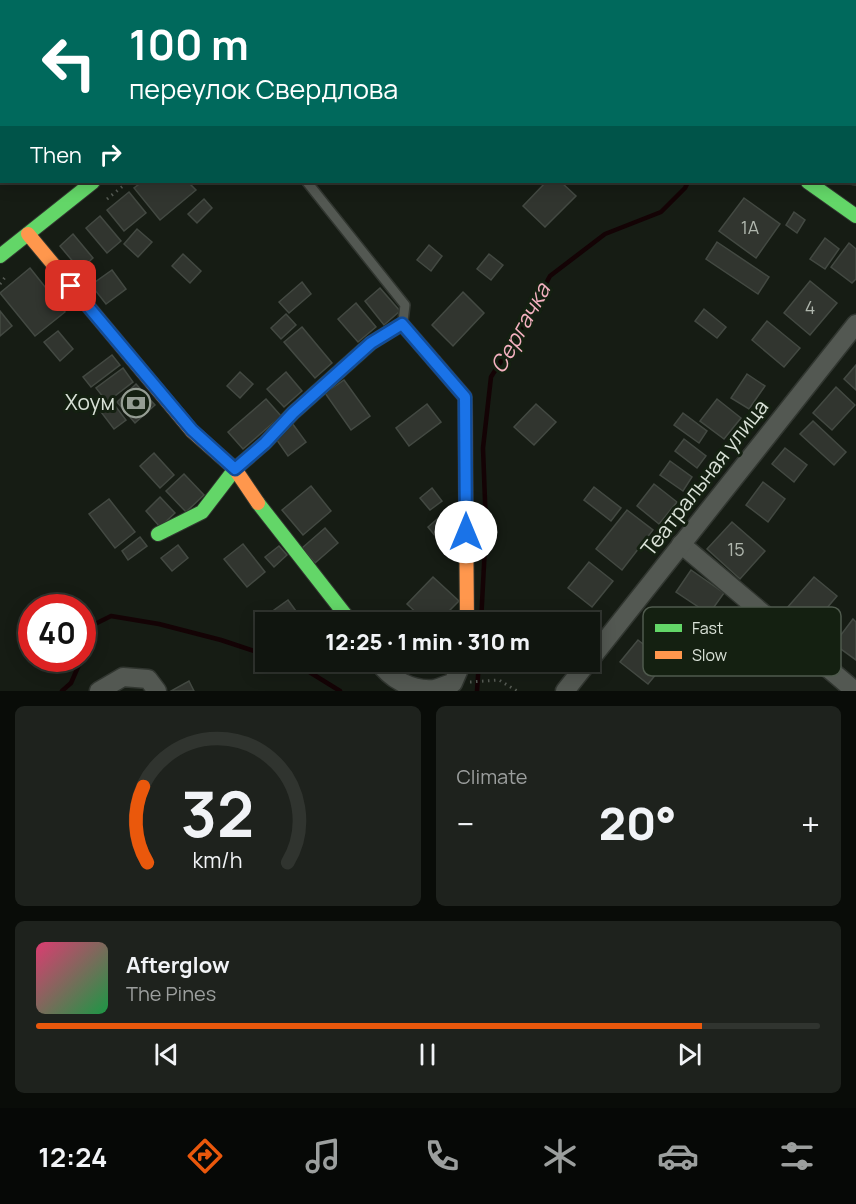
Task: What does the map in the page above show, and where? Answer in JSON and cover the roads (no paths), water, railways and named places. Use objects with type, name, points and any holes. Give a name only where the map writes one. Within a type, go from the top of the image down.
[{"type":"street","points":[[0,256],[92,183]]},
{"type":"street","points":[[809,183],[856,216]]},
{"type":"street","points":[[28,234],[192,430],[235,469],[265,513],[343,612]]},
{"type":"street","points":[[158,534],[202,512],[235,469],[265,443],[293,413],[371,343],[402,324],[465,397],[467,612]]},
{"type":"street","name":"Театральная улица","points":[[600,647],[856,324]]},
{"type":"street","points":[[681,544],[756,607]]},
{"type":"street","points":[[387,672],[410,687],[434,689],[453,682],[458,672]]},
{"type":"street","name":"Театральная улица","points":[[565,691],[580,672]]},
{"type":"street","points":[[837,676],[855,691]]},
{"type":"street","points":[[99,691],[123,677],[148,679],[157,691]]},
{"type":"lane","points":[[308,183],[405,305],[402,324]]},
{"type":"waterway","name":"Сергачка","points":[[482,612],[486,527],[483,448],[491,377],[519,333],[550,276],[605,234],[661,212],[688,183]]},
{"type":"waterway","name":"Сергачка","points":[[96,624],[111,616],[159,624],[255,651]]},
{"type":"waterway","name":"Сергачка","points":[[62,691],[71,683],[76,672]]},
{"type":"waterway","name":"Сергачка","points":[[309,672],[340,691]]},
{"type":"waterway","name":"Сергачка","points":[[477,691],[478,672]]},
{"type":"place","name":"Хоум","points":[[136,403]]}]
